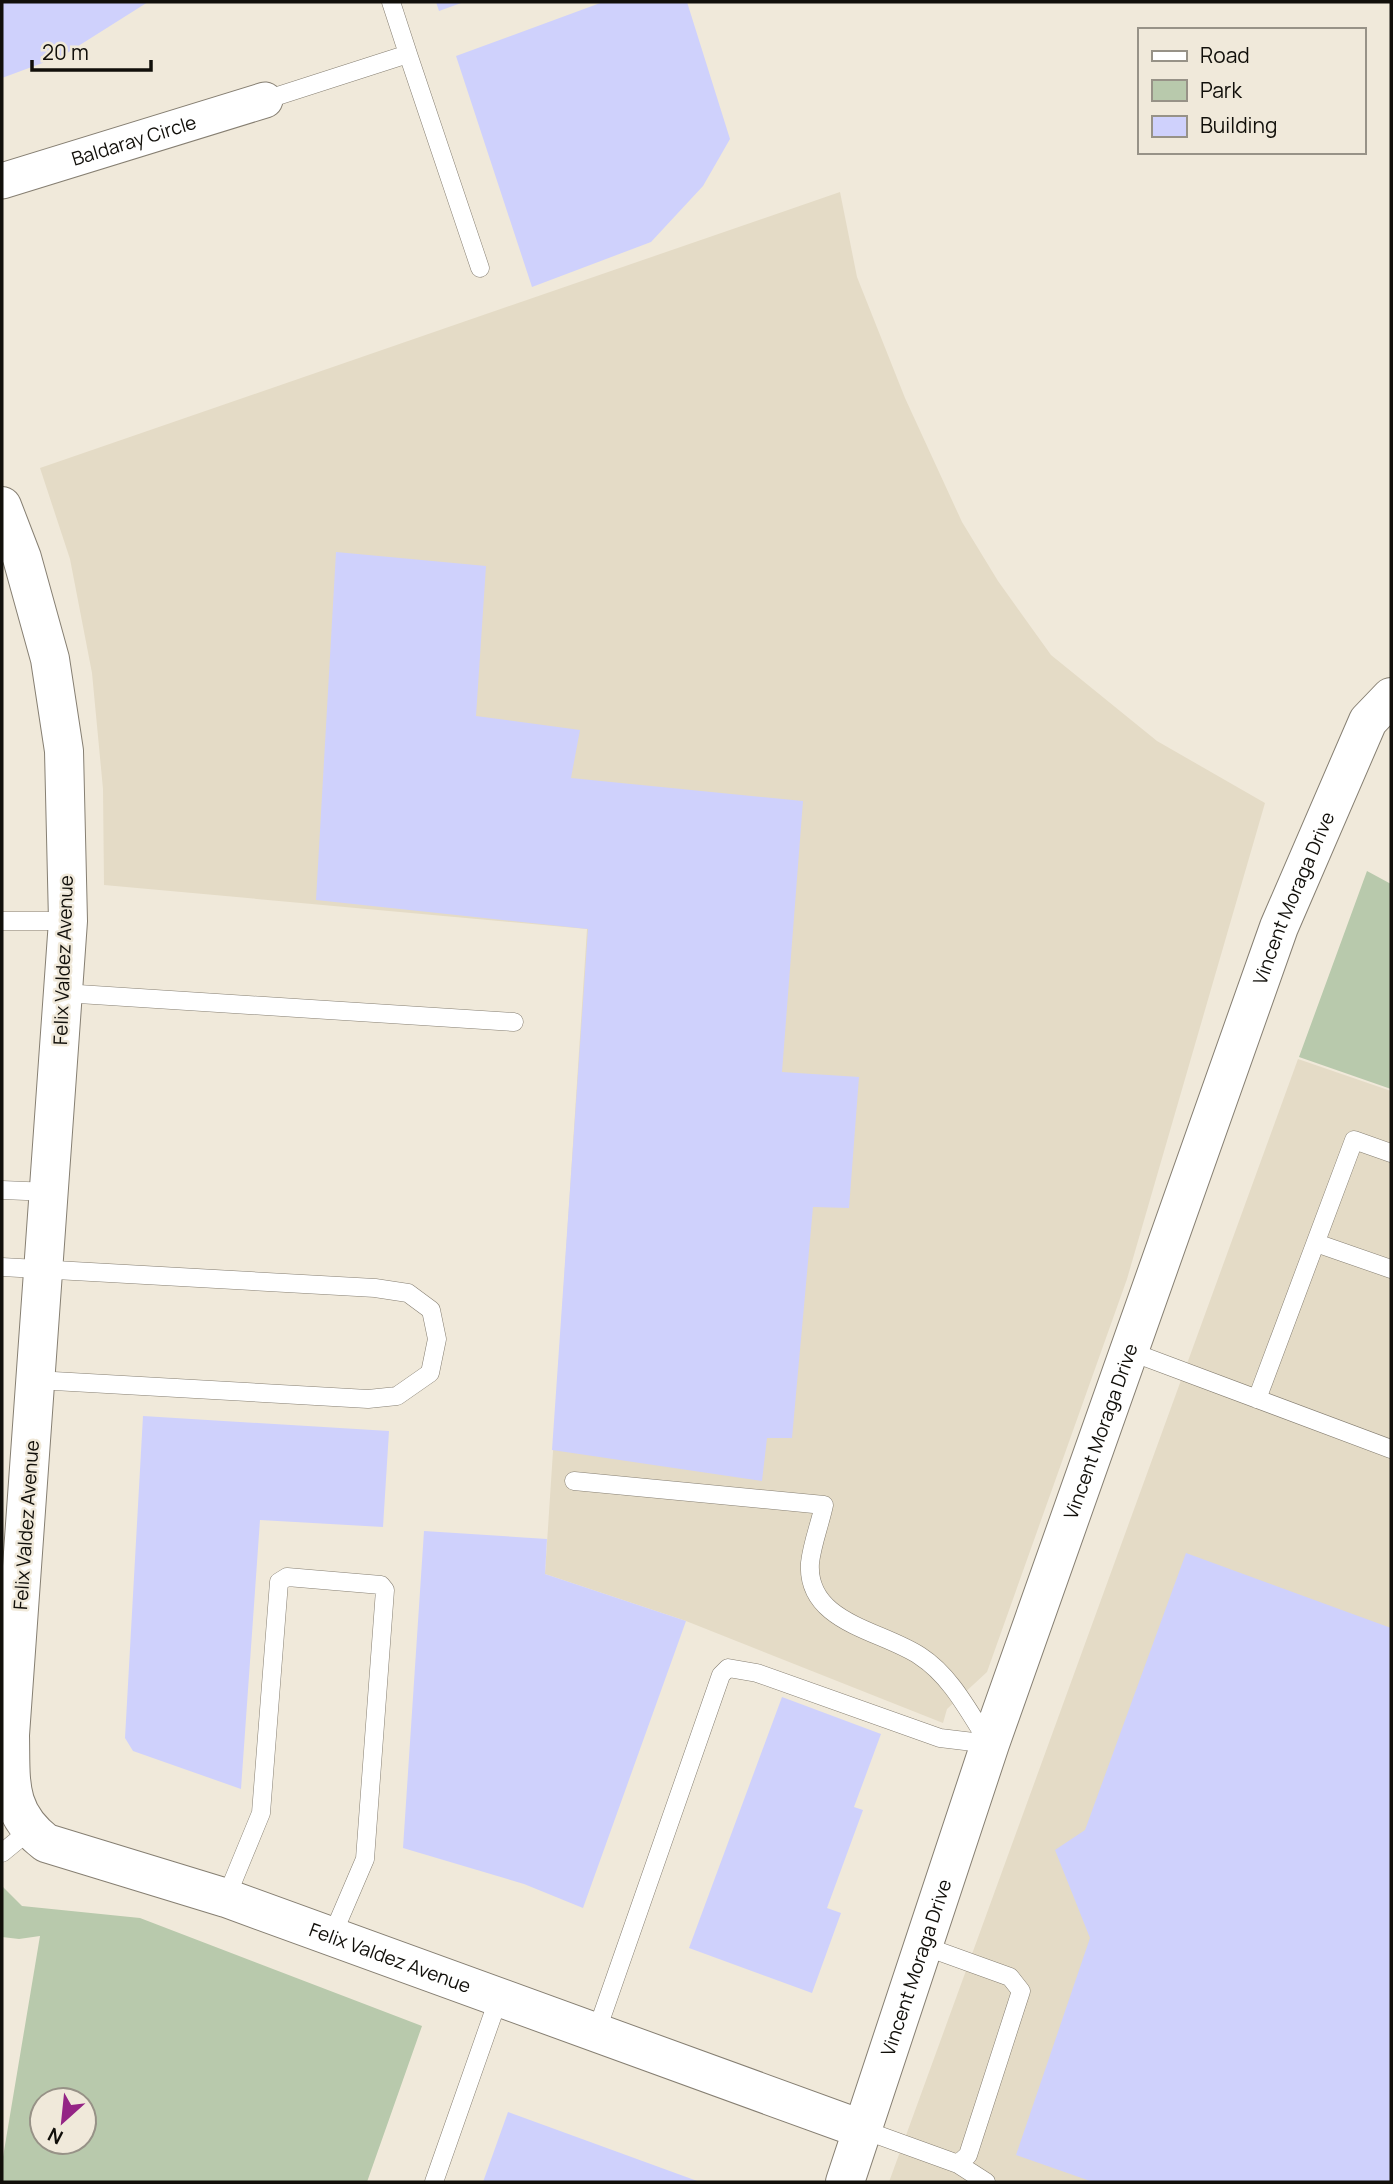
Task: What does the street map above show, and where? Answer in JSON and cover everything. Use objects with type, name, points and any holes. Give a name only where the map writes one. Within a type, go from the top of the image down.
[{"type":"street","name":"Baldaray Circle","points":[[2,181],[265,100]]},
{"type":"street","name":"Felix Valdez Avenue","points":[[2,506],[22,558],[50,659],[64,751],[68,921],[36,1380],[20,1507],[10,1735],[11,1788],[18,1814],[16,1841],[46,1843],[226,1898],[864,2130]]},
{"type":"street","name":"Vincent Moraga Drive","points":[[845,2182],[990,1744],[1279,928],[1379,709],[1391,668]]},
{"type":"lane","points":[[391,2],[480,268]]},
{"type":"lane","points":[[265,100],[408,54]]},
{"type":"lane","points":[[2,921],[68,921]]},
{"type":"lane","points":[[63,993],[514,1022]]},
{"type":"lane","points":[[1257,1399],[1354,1140],[1391,1153]]},
{"type":"lane","points":[[2,1190],[50,1192]]},
{"type":"lane","points":[[1316,1243],[1391,1269]]},
{"type":"lane","points":[[2,1266],[238,1278],[408,1293],[431,1310],[437,1339],[430,1373],[397,1396],[368,1399],[36,1380]]},
{"type":"lane","points":[[1129,1351],[1391,1449]]},
{"type":"lane","points":[[575,1481],[824,1505],[810,1563],[815,1595],[842,1620],[921,1656],[948,1681],[990,1744]]},
{"type":"lane","points":[[226,1898],[261,1813],[279,1582],[286,1577],[381,1585],[385,1590],[365,1859],[332,1936]]},
{"type":"lane","points":[[596,2033],[722,1675],[728,1668],[757,1673],[940,1738],[990,1744]]},
{"type":"lane","points":[[924,1946],[1010,1977],[1021,1990],[968,2155],[958,2164]]},
{"type":"lane","points":[[434,2182],[499,1997]]},
{"type":"lane","points":[[864,2130],[958,2164],[986,2182]]},
{"type":"shaded area","points":[[840,192],[857,277],[905,398],[962,522],[998,581],[1051,655],[1157,741],[1265,803],[1127,1279],[987,1672],[947,1709],[943,1723],[686,1621],[545,1574],[587,929],[104,885],[103,789],[92,673],[70,559],[40,468]]},
{"type":"shaded area","points":[[1298,1059],[1391,1091],[1391,2182],[889,2182]]},
{"type":"green space","points":[[1367,871],[1391,884],[1391,1089],[1299,1057]]},
{"type":"green space","points":[[2,1886],[22,1906],[140,1918],[422,2026],[367,2182],[2,2182],[2,2163],[40,1936],[19,1939],[2,1937]]},
{"type":"building","points":[[2,2],[148,2],[64,55],[2,78]]},
{"type":"building","points":[[436,2],[464,2],[439,11]]},
{"type":"building","points":[[603,2],[687,2],[730,139],[703,186],[651,242],[532,287],[456,56]]},
{"type":"building","points":[[336,552],[486,566],[476,716],[580,730],[571,778],[803,801],[782,1072],[859,1077],[849,1208],[813,1207],[792,1438],[767,1438],[762,1481],[552,1450],[588,929],[316,900]]},
{"type":"building","points":[[143,1416],[389,1431],[383,1527],[260,1520],[241,1789],[133,1751],[125,1738]]},
{"type":"building","points":[[424,1531],[547,1539],[545,1574],[686,1621],[583,1908],[524,1884],[403,1848]]},
{"type":"building","points":[[1186,1553],[1391,1628],[1391,2182],[1093,2182],[1016,2155],[1090,1938],[1055,1850],[1085,1830]]},
{"type":"building","points":[[782,1697],[881,1734],[854,1807],[863,1810],[827,1908],[841,1913],[812,1993],[689,1948]]},
{"type":"building","points":[[508,2112],[700,2182],[483,2182]]}]
